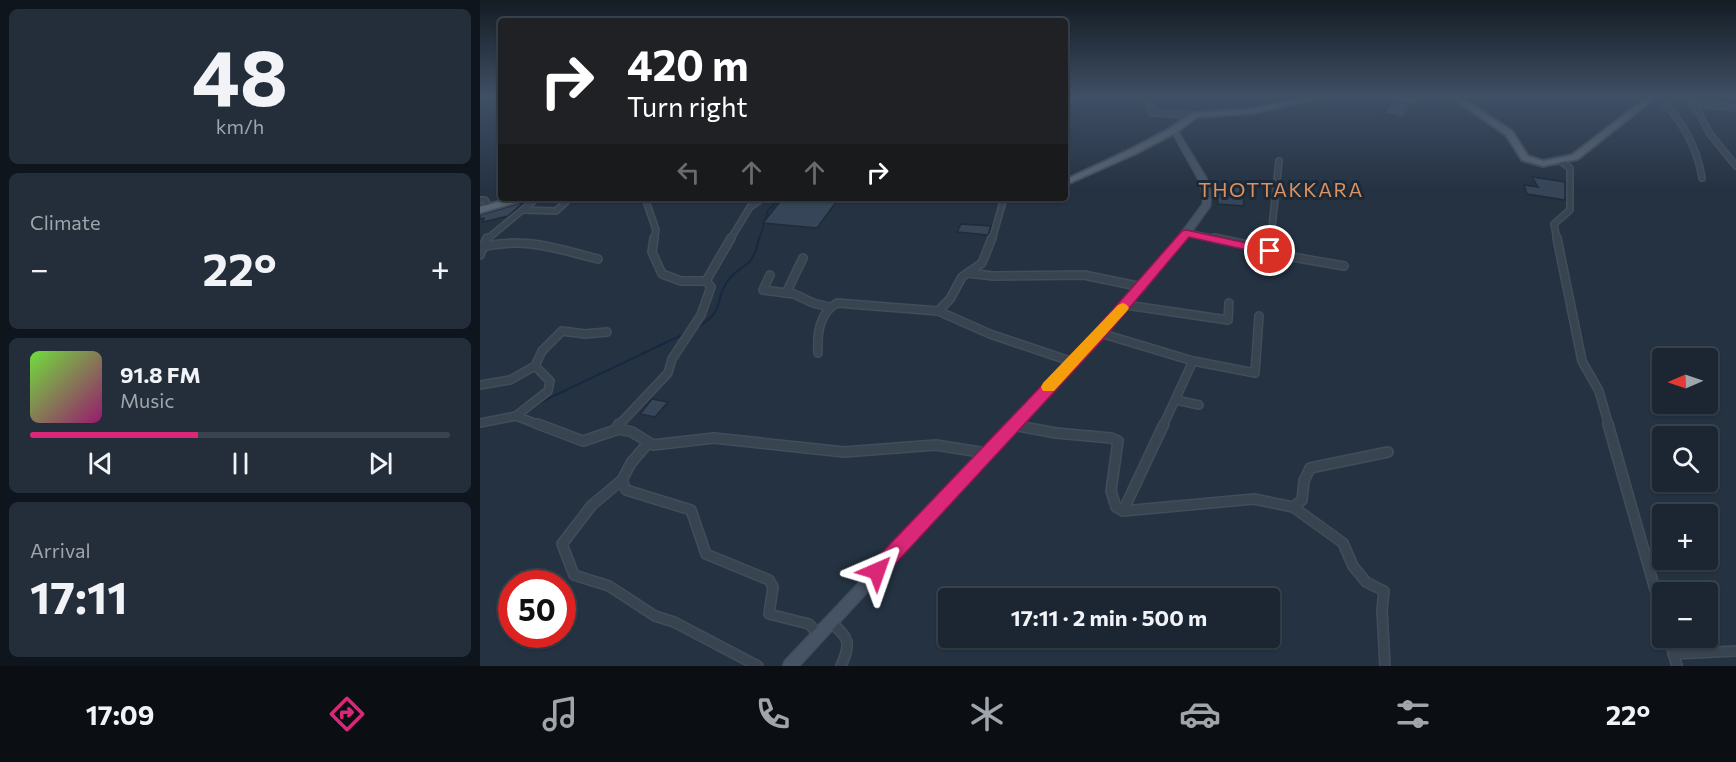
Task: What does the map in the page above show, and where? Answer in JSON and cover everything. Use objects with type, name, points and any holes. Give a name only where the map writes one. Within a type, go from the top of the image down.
[{"type":"main road","points":[[1068,182],[1177,127]]},
{"type":"main road","points":[[1500,127],[1509,133],[1529,160],[1543,164],[1560,162],[1585,150],[1614,127]]},
{"type":"main road","points":[[790,666],[1142,287],[1207,204],[1207,194],[1202,178],[1173,130]]},
{"type":"main road","points":[[484,208],[510,201]]},
{"type":"street","points":[[1683,127],[1701,164],[1702,178]]},
{"type":"street","points":[[1704,127],[1726,157],[1736,166]]},
{"type":"street","points":[[1258,247],[1265,245],[1272,227],[1279,161]]},
{"type":"street","points":[[1560,162],[1570,168],[1570,210],[1554,224],[1582,360],[1599,391],[1653,582]]},
{"type":"street","points":[[480,200],[484,200],[484,208]]},
{"type":"street","points":[[480,255],[487,238],[534,201]]},
{"type":"street","points":[[524,210],[556,212],[567,201]]},
{"type":"street","points":[[646,201],[656,230],[652,252],[662,274],[681,281],[706,281]]},
{"type":"street","points":[[706,281],[750,207],[759,201]]},
{"type":"street","points":[[938,311],[950,299],[962,277],[982,263],[988,251],[1003,201]]},
{"type":"street","points":[[1186,233],[1258,247],[1281,255],[1344,266]]},
{"type":"street","points":[[482,247],[504,242],[530,242],[598,259]]},
{"type":"street","points":[[786,293],[803,258]]},
{"type":"street","points":[[968,273],[993,276],[1084,275],[1142,287]]},
{"type":"street","points":[[770,275],[763,290],[786,293],[829,307]]},
{"type":"street","points":[[516,416],[583,441],[591,441],[616,429],[624,416],[641,404],[650,394],[649,391],[668,373],[669,361],[686,340],[708,302],[711,287],[706,281]]},
{"type":"street","points":[[818,353],[823,316],[829,307],[837,303],[938,311],[990,334],[1073,362]]},
{"type":"street","points":[[1126,304],[1228,320],[1229,303]]},
{"type":"street","points":[[1100,333],[1193,361],[1255,373],[1259,316]]},
{"type":"street","points":[[480,385],[510,380],[535,366],[542,351],[562,331],[585,334],[607,332]]},
{"type":"street","points":[[1123,511],[1193,361]]},
{"type":"street","points":[[480,423],[516,416],[548,391],[550,381],[535,366]]},
{"type":"street","points":[[1176,400],[1199,405]]},
{"type":"street","points":[[1013,425],[1056,433],[1111,438],[1118,441],[1111,494],[1115,509],[1123,511],[1254,499],[1293,507],[1343,543],[1353,566],[1366,582],[1384,591],[1382,610],[1385,666]]},
{"type":"street","points":[[616,429],[636,433],[653,445],[714,438],[844,452],[936,446],[986,453]]},
{"type":"street","points":[[648,443],[631,463],[622,480],[592,505],[562,544],[574,575],[609,586],[655,616],[674,622],[758,666]]},
{"type":"street","points":[[1293,507],[1302,500],[1304,481],[1310,468],[1388,452]]},
{"type":"street","points":[[622,480],[626,490],[691,510],[706,554],[769,580],[773,587],[769,614],[809,624],[818,634]]},
{"type":"street","points":[[830,622],[847,636],[850,643],[841,666]]},
{"type":"street","points":[[1672,648],[1677,666]]},
{"type":"street","points":[[1673,654],[1736,651]]},
{"type":"building","points":[[1532,177],[1565,182],[1565,200],[1527,194],[1524,185],[1538,187]]},
{"type":"building","points":[[1215,186],[1242,187],[1244,206],[1218,204]]},
{"type":"building","points":[[780,201],[837,201],[817,228],[763,223]]},
{"type":"building","points":[[524,202],[508,216],[483,222],[484,218],[480,219],[480,215]]},
{"type":"building","points":[[961,224],[991,226],[988,235],[957,232]]},
{"type":"building","points":[[652,399],[668,402],[655,417],[640,414]]},
{"type":"waterway","points":[[759,240],[768,210],[778,201]]},
{"type":"waterway","points":[[698,327],[716,311],[727,282],[753,257],[759,238]]},
{"type":"waterway","points":[[526,414],[541,402],[686,333]]},
{"type":"waterway","points":[[503,422],[513,420]]},
{"type":"slow traffic","points":[[1048,387],[1123,308]]},
{"type":"district","name":"THOTTAKKARA","points":[[1281,190]]},
{"type":"route","points":[[877,571],[1099,335],[1186,233],[1270,251]]}]
